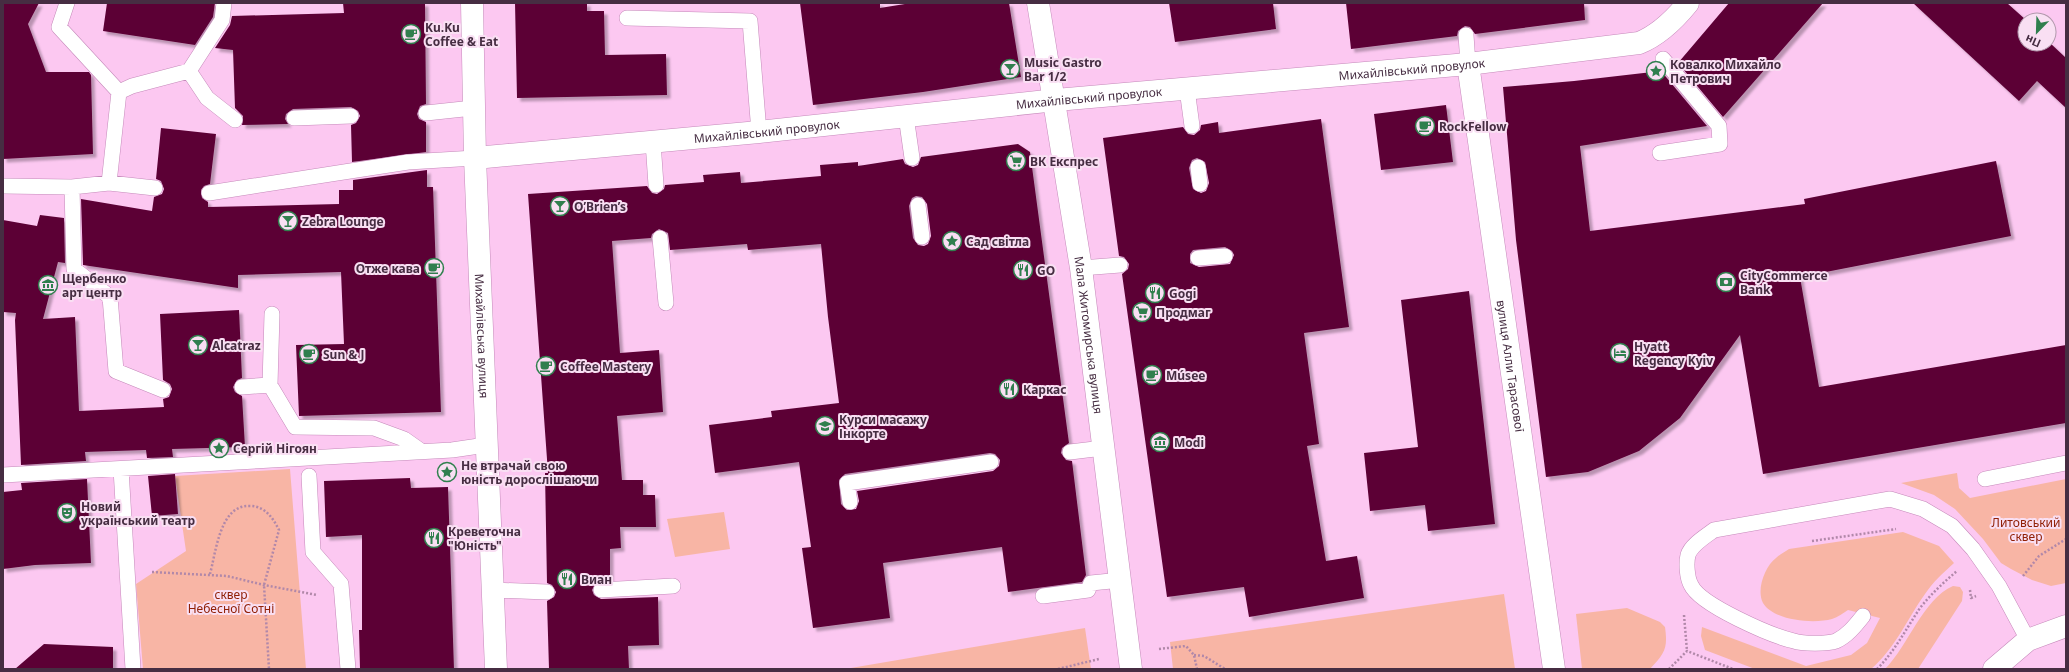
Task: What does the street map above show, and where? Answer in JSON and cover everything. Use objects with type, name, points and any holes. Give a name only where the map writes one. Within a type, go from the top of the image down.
[{"type":"street","name":"Михайлівська вулиця","points":[[472,3],[473,108],[496,669]]},
{"type":"street","name":"Мала Житомирська вулиця","points":[[1038,3],[1056,100],[1081,268],[1132,669]]},
{"type":"street","name":"Михайлівський провулок","points":[[475,158],[759,132],[1056,100],[1468,64],[1639,42],[1652,38],[1688,3]]},
{"type":"street","name":"вулиця Алли Тарасової","points":[[1468,64],[1554,669]]},
{"type":"street","points":[[1994,669],[2028,640],[2066,626]]},
{"type":"lane","points":[[67,3],[59,27],[119,92],[109,183]]},
{"type":"lane","points":[[119,92],[132,86],[189,71],[222,20],[224,3]]},
{"type":"lane","points":[[627,18],[750,21],[759,132]]},
{"type":"lane","points":[[1466,35],[1468,64]]},
{"type":"lane","points":[[1660,153],[1720,144],[1719,126],[1664,59]]},
{"type":"lane","points":[[189,71],[207,98],[235,120]]},
{"type":"lane","points":[[1187,89],[1192,126]]},
{"type":"lane","points":[[426,113],[473,108]]},
{"type":"lane","points":[[294,118],[351,116]]},
{"type":"lane","points":[[906,116],[912,158]]},
{"type":"lane","points":[[653,142],[656,186]]},
{"type":"lane","points":[[209,193],[408,162],[475,158]]},
{"type":"lane","points":[[1198,167],[1200,184]]},
{"type":"lane","points":[[3,186],[72,187],[109,183],[155,188]]},
{"type":"lane","points":[[72,187],[74,269],[110,297],[116,371],[163,390]]},
{"type":"lane","points":[[918,205],[922,238]]},
{"type":"lane","points":[[660,238],[666,303]]},
{"type":"lane","points":[[1198,258],[1225,256]]},
{"type":"lane","points":[[1081,268],[1120,265]]},
{"type":"lane","points":[[272,314],[270,385],[295,428],[374,428],[404,439],[421,451]]},
{"type":"lane","points":[[242,387],[270,385]]},
{"type":"lane","points":[[3,475],[421,451],[486,445]]},
{"type":"lane","points":[[1070,452],[1104,448]]},
{"type":"lane","points":[[850,502],[847,482],[991,462]]},
{"type":"lane","points":[[1985,479],[2066,463]]},
{"type":"lane","points":[[121,469],[133,669]]},
{"type":"lane","points":[[309,476],[313,552],[341,584],[348,669]]},
{"type":"lane","points":[[1862,616],[1852,630],[1835,642],[1794,642],[1731,616],[1708,602],[1691,586],[1688,570],[1688,554],[1701,539],[1714,530],[1890,499],[1923,508],[1952,526],[1973,549],[1999,586],[2028,640]]},
{"type":"lane","points":[[1043,596],[1088,590],[1091,583],[1121,580]]},
{"type":"lane","points":[[601,590],[673,586]]},
{"type":"lane","points":[[492,590],[547,592]]},
{"type":"path","points":[[210,574],[221,532],[229,514],[243,505],[255,506],[271,515],[279,530],[264,585],[269,669]]},
{"type":"path","points":[[1804,542],[1900,528]]},
{"type":"path","points":[[127,570],[227,576],[264,585],[343,600]]},
{"type":"path","points":[[1877,669],[1904,635],[1920,608],[1938,588],[1958,570]]},
{"type":"path","points":[[1970,587],[1971,598]]},
{"type":"path","points":[[1683,619],[1687,651]]},
{"type":"path","points":[[1159,649],[1186,646],[1194,655],[1197,669]]},
{"type":"path","points":[[1670,669],[1687,651]]},
{"type":"path","points":[[1687,651],[1733,669]]},
{"type":"path","points":[[1194,655],[1204,656],[1225,669]]},
{"type":"path","points":[[1058,669],[1099,659]]},
{"type":"green space","name":"сквер Небесної Сотні","points":[[290,469],[306,669],[143,669],[136,584],[186,551],[175,476]]},
{"type":"green space","name":"Литовський сквер","points":[[1957,473],[1959,488],[1970,498],[2066,479],[2066,583],[2051,586],[2032,580],[2001,563],[1983,539],[1955,509],[1934,495],[1901,483]]},
{"type":"green space","points":[[724,512],[730,549],[675,557],[667,519]]},
{"type":"green space","points":[[1903,532],[1939,546],[1954,563],[1928,590],[1894,643],[1871,669],[1755,669],[1705,650],[1701,636],[1702,627],[1806,666],[1851,655],[1867,643],[1880,618],[1848,610],[1832,619],[1815,621],[1795,620],[1776,614],[1768,609],[1761,598],[1761,585],[1765,572],[1779,555],[1789,549]]},
{"type":"green space","points":[[1953,586],[1960,587],[1963,592],[1962,601],[1918,669],[1885,669],[1933,601],[1942,592]]},
{"type":"green space","points":[[1504,594],[1515,669],[1173,669],[1170,642]]},
{"type":"green space","points":[[1627,608],[1660,622],[1665,627],[1666,645],[1659,659],[1650,669],[1582,669],[1576,614]]},
{"type":"green space","points":[[1085,628],[1091,669],[845,669]]},
{"type":"building","points":[[3,3],[39,3],[28,24],[46,72],[89,72],[91,75],[93,154],[3,159]]},
{"type":"building","points":[[107,3],[215,3],[213,17],[195,45],[103,31]]},
{"type":"building","points":[[343,3],[425,3],[426,104],[420,106],[417,114],[419,119],[426,122],[426,152],[352,162],[351,125],[356,123],[360,116],[358,111],[351,107],[293,109],[286,114],[285,119],[288,124],[242,125],[243,116],[235,108],[233,50],[215,48],[230,25],[232,16],[344,13]]},
{"type":"building","points":[[515,3],[587,3],[587,11],[604,11],[605,55],[666,54],[667,95],[517,98]]},
{"type":"building","points":[[800,3],[880,3],[880,8],[911,3],[1009,3],[1021,77],[923,92],[813,105]]},
{"type":"building","points":[[1169,3],[1273,3],[1276,29],[1175,42]]},
{"type":"building","points":[[1346,3],[1584,3],[1585,20],[1475,34],[1470,27],[1465,26],[1458,31],[1457,36],[1351,49]]},
{"type":"building","points":[[1729,3],[1823,3],[1723,117],[1678,63]]},
{"type":"building","points":[[1913,3],[2007,3],[2017,12],[2017,52],[2057,52],[2057,50],[2066,58],[2066,108],[2037,81],[2019,101]]},
{"type":"building","points":[[1661,71],[1707,126],[1580,146],[1590,231],[1805,204],[1804,199],[1996,161],[2011,236],[1800,277],[1819,387],[2066,345],[2066,423],[1763,474],[1740,335],[1680,418],[1639,451],[1588,472],[1546,477],[1516,240],[1503,87]]},
{"type":"building","points":[[1446,105],[1453,162],[1381,170],[1374,114]]},
{"type":"building","points":[[1321,119],[1349,327],[1304,333],[1319,444],[1307,446],[1326,561],[1357,556],[1364,598],[1249,617],[1244,587],[1167,597],[1122,274],[1128,269],[1129,264],[1124,257],[1119,256],[1103,138],[1183,127],[1188,134],[1194,135],[1200,130],[1201,125],[1218,122],[1219,133]],"holes":[[[1197,158],[1205,162],[1209,183],[1206,191],[1201,193],[1193,189],[1189,168],[1192,160]],[[1225,247],[1232,251],[1234,255],[1230,264],[1199,267],[1190,263],[1190,254],[1193,250]]]},
{"type":"building","points":[[161,128],[216,134],[210,184],[204,186],[201,190],[202,198],[208,202],[208,207],[339,204],[339,190],[353,190],[353,180],[427,170],[427,187],[433,187],[441,412],[299,416],[296,345],[344,344],[341,272],[238,275],[238,288],[83,265],[81,199],[152,211],[154,197],[162,194],[164,189],[161,181],[156,179]]},
{"type":"building","points":[[1018,144],[1030,152],[1069,443],[1062,448],[1061,453],[1066,460],[1072,461],[1086,575],[1082,582],[1008,592],[1002,547],[883,563],[890,618],[813,628],[802,548],[811,547],[799,462],[715,473],[709,425],[772,417],[771,411],[839,403],[828,317],[821,244],[748,250],[747,244],[670,250],[668,233],[659,229],[652,234],[651,238],[612,241],[620,353],[659,350],[663,412],[617,416],[622,480],[643,480],[643,495],[655,495],[656,527],[620,527],[621,548],[610,549],[610,580],[596,582],[592,590],[594,595],[601,599],[658,597],[659,645],[628,646],[629,669],[549,669],[547,601],[554,597],[556,592],[552,585],[547,583],[545,473],[548,473],[528,194],[647,186],[652,193],[657,194],[664,189],[665,185],[704,182],[703,175],[740,172],[741,183],[821,176],[820,165],[858,162],[858,166],[903,159],[905,164],[913,167],[918,165],[921,157]],"holes":[[[916,196],[922,197],[927,204],[931,236],[928,244],[924,246],[918,245],[913,238],[909,206],[912,198]],[[990,453],[995,454],[1000,460],[999,466],[993,471],[857,491],[859,501],[856,509],[847,510],[841,504],[839,480],[845,474]]]},
{"type":"building","points":[[40,215],[64,218],[65,263],[58,262],[43,319],[75,317],[79,411],[164,407],[163,399],[169,397],[172,389],[170,384],[163,380],[160,314],[239,310],[242,378],[237,380],[233,387],[235,392],[242,396],[245,447],[172,449],[173,457],[147,458],[146,450],[85,452],[86,461],[21,465],[15,320],[16,313],[3,312],[3,220],[37,226]]},
{"type":"building","points":[[1469,291],[1495,524],[1428,531],[1425,505],[1370,511],[1364,453],[1418,447],[1401,300]]},
{"type":"building","points":[[175,474],[178,514],[152,516],[148,476]]},
{"type":"building","points":[[410,478],[411,488],[448,487],[454,669],[360,669],[359,630],[362,630],[362,535],[326,537],[324,481]]},
{"type":"building","points":[[87,479],[91,563],[35,565],[3,569],[3,492],[22,490],[21,483]]},
{"type":"building","points":[[44,644],[113,647],[113,669],[15,669]]},
{"type":"place","name":"Ku.Ku Coffee & Eat","points":[[411,34]]},
{"type":"place","name":"Music Gastro Bar 1/2","points":[[1010,69]]},
{"type":"place","name":"Ковалко Михайло Петрович","points":[[1656,71]]},
{"type":"place","name":"RockFellow","points":[[1425,126]]},
{"type":"place","name":"ВК Експрес","points":[[1016,161]]},
{"type":"place","name":"O’Brien’s","points":[[560,206]]},
{"type":"place","name":"Zebra Lounge","points":[[288,221]]},
{"type":"place","name":"Сад світла","points":[[952,241]]},
{"type":"place","name":"Отже кава","points":[[434,268]]},
{"type":"place","name":"GO","points":[[1023,270]]},
{"type":"place","name":"CityCommerce Bank","points":[[1726,282]]},
{"type":"place","name":"Щербенко арт центр","points":[[48,285]]},
{"type":"place","name":"Gogi","points":[[1155,293]]},
{"type":"place","name":"Продмаг","points":[[1142,312]]},
{"type":"place","name":"Alcatraz","points":[[198,345]]},
{"type":"place","name":"Hyatt Regency Kyiv","points":[[1620,353]]},
{"type":"place","name":"Sun & J","points":[[309,354]]},
{"type":"place","name":"Coffee Mastery","points":[[546,366]]},
{"type":"place","name":"Músee","points":[[1152,375]]},
{"type":"place","name":"Каркас","points":[[1009,389]]},
{"type":"place","name":"Курси масажу Інкорте","points":[[825,426]]},
{"type":"place","name":"Modi","points":[[1160,442]]},
{"type":"place","name":"Сергій Нігоян","points":[[219,448]]},
{"type":"place","name":"Не втрачай свою юність дорослішаючи","points":[[447,472]]},
{"type":"place","name":"Новий український театр","points":[[67,513]]},
{"type":"place","name":"Креветочна \"Юність\"","points":[[434,538]]},
{"type":"place","name":"Виан","points":[[567,579]]}]
